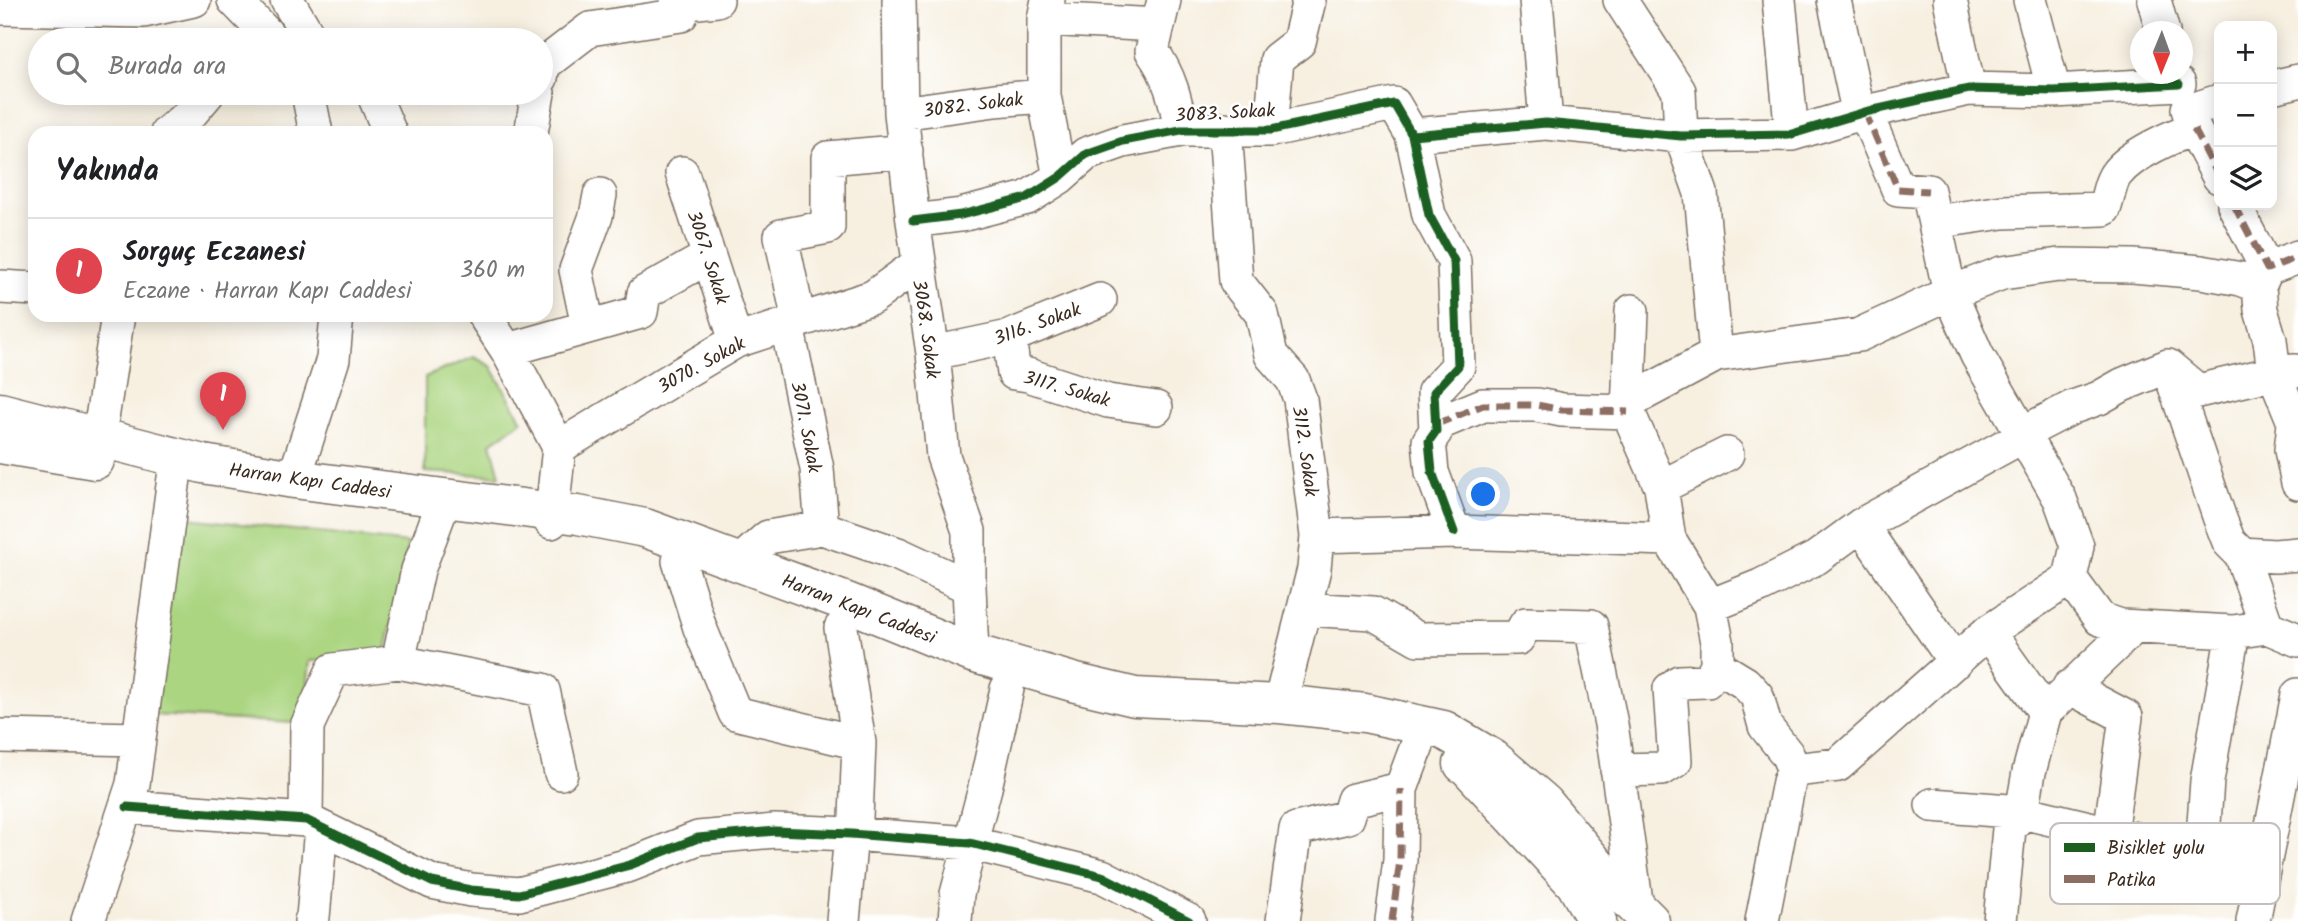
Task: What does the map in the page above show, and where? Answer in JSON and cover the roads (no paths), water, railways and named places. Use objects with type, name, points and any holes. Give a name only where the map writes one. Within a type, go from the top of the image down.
[{"type":"main road","name":"Harran Kapı Caddesi","points":[[0,412],[203,464],[294,480],[645,528],[847,602],[972,653],[1135,697],[1280,704],[1365,713],[1444,730],[1493,759],[1544,803],[1605,876],[1643,915]]},
{"type":"main road","name":"Harran Kapı Caddesi","points":[[0,444],[99,461],[224,490],[439,514],[553,517],[679,561],[841,628],[1007,689],[1177,719],[1339,732],[1390,739],[1417,746],[1467,766],[1575,883],[1597,921]]},
{"type":"street","points":[[0,8],[144,11],[194,0]]},
{"type":"street","points":[[234,0],[261,28]]},
{"type":"street","points":[[287,0],[304,28]]},
{"type":"street","points":[[553,57],[590,29],[717,0]]},
{"type":"street","name":"3068. Sokak","points":[[899,0],[901,113],[913,221],[933,353],[943,456],[969,531],[972,653]]},
{"type":"street","points":[[1271,130],[1277,59],[1299,42],[1307,0]]},
{"type":"street","points":[[1536,0],[1546,123]]},
{"type":"street","points":[[1620,0],[1679,91],[1681,136],[1701,193],[1716,355]]},
{"type":"street","points":[[1779,0],[1792,134]]},
{"type":"street","points":[[1834,0],[1857,106],[1865,112],[1898,189],[1931,207],[2003,212],[2104,209],[2116,173],[2141,153],[2163,141],[2191,100]]},
{"type":"street","points":[[1950,0],[1969,89]]},
{"type":"street","points":[[2029,0],[2054,91]]},
{"type":"street","points":[[2154,0],[2160,21]]},
{"type":"street","points":[[1060,177],[1044,96],[1046,10],[1161,13],[1152,51],[1164,67],[1175,95],[1181,130]]},
{"type":"street","points":[[2277,86],[2298,81]]},
{"type":"street","points":[[1454,532],[1432,472],[1429,441],[1437,424],[1434,392],[1458,366],[1454,261],[1429,215],[1412,135],[1546,123],[1681,136],[1792,134],[1865,112],[1969,89],[2054,91],[2191,100]]},
{"type":"street","name":"3082. Sokak","points":[[901,113],[1044,96]]},
{"type":"street","points":[[2191,100],[2214,163]]},
{"type":"street","name":"3083. Sokak","points":[[913,221],[961,215],[1027,198],[1060,177],[1086,154],[1123,141],[1181,130],[1271,130],[1394,104],[1412,135]]},
{"type":"street","points":[[175,126],[198,105]]},
{"type":"street","points":[[310,105],[315,126]]},
{"type":"street","points":[[378,105],[387,126]]},
{"type":"street","points":[[532,126],[536,105]]},
{"type":"street","name":"3112. Sokak","points":[[1225,129],[1236,281],[1262,314],[1271,355],[1293,380],[1300,399],[1317,536],[1314,569],[1280,704]]},
{"type":"street","name":"3071. Sokak","points":[[822,528],[817,469],[781,236],[828,226],[828,158],[906,151]]},
{"type":"street","name":"3067. Sokak","points":[[682,173],[736,341]]},
{"type":"street","points":[[589,326],[576,270],[596,216],[600,195]]},
{"type":"street","points":[[1794,770],[1838,765],[1988,632],[2070,578],[2077,546],[2060,499],[1977,355],[1950,293],[1931,207]]},
{"type":"street","points":[[2236,210],[2263,277],[2261,310],[2270,340],[2286,372],[2296,428],[2291,450],[2298,483]]},
{"type":"street","points":[[508,350],[642,312],[644,293],[708,257]]},
{"type":"street","points":[[1437,424],[1483,405],[1537,405],[1562,410],[1628,407],[1716,355],[1859,335],[1950,293],[2002,273],[2059,265],[2133,266],[2201,272],[2241,279],[2263,277],[2298,257]]},
{"type":"street","name":"3070. Sokak","points":[[559,447],[736,341],[873,298],[918,264]]},
{"type":"street","points":[[0,287],[28,289]]},
{"type":"street","name":"3116. Sokak","points":[[933,353],[1009,337],[1100,300]]},
{"type":"street","points":[[1617,770],[1661,769],[1675,761],[1670,689],[1679,682],[1707,681],[1717,666],[1717,642],[1710,606],[1669,538],[1661,487],[1628,407],[1632,312]]},
{"type":"street","points":[[99,438],[117,322]]},
{"type":"street","points":[[294,480],[333,359],[336,322]]},
{"type":"street","points":[[489,322],[508,350],[559,447],[553,517]]},
{"type":"street","name":"3117. Sokak","points":[[1009,337],[1014,373],[1108,401],[1156,408]]},
{"type":"street","points":[[2168,366],[2198,391],[2286,372]]},
{"type":"street","points":[[1710,606],[1760,586],[1816,558],[1861,525],[2073,407],[2168,366]]},
{"type":"street","points":[[2168,366],[2220,519],[2229,542],[2241,554],[2267,627]]},
{"type":"street","points":[[1661,487],[1727,454]]},
{"type":"street","points":[[88,921],[133,784],[174,478]]},
{"type":"street","points":[[398,663],[418,570],[439,514]]},
{"type":"street","points":[[1861,525],[1955,662]]},
{"type":"street","points":[[740,562],[768,537],[822,528],[898,554],[969,587]]},
{"type":"street","points":[[1317,536],[1454,532],[1669,538]]},
{"type":"street","points":[[2241,554],[2298,554]]},
{"type":"street","points":[[679,561],[699,628],[735,713],[859,743]]},
{"type":"street","points":[[2070,578],[2100,619],[2121,626],[2233,632],[2267,627],[2298,640]]},
{"type":"street","points":[[1305,609],[1373,613],[1418,639],[1518,638],[1526,624],[1591,626],[1611,724],[1643,915]]},
{"type":"street","points":[[2000,921],[2009,829],[2022,812],[2029,772],[2045,712],[2134,627]]},
{"type":"street","points":[[841,628],[859,743],[856,818],[846,866],[846,904],[842,921]]},
{"type":"street","points":[[1988,632],[2045,712]]},
{"type":"street","points":[[2205,823],[2207,781],[2233,632]]},
{"type":"street","points":[[311,921],[313,824],[307,726],[333,670],[398,663],[543,690],[561,772]]},
{"type":"street","points":[[1717,666],[1745,683],[1757,696],[1765,726],[1787,754],[1794,770],[1789,782],[1762,921]]},
{"type":"street","points":[[2069,687],[2126,717],[2112,823]]},
{"type":"street","points":[[955,921],[957,894],[1007,689]]},
{"type":"street","points":[[2273,823],[2297,703]]},
{"type":"street","points":[[0,736],[139,738]]},
{"type":"street","points":[[1392,921],[1400,860],[1401,789],[1417,746]]},
{"type":"street","points":[[1283,921],[1296,829],[1348,817],[1353,800],[1401,789]]},
{"type":"street","points":[[1932,805],[2022,812],[2066,823]]},
{"type":"street","points":[[127,807],[313,824],[432,882],[471,890],[519,894],[630,865],[698,838],[775,831],[970,843],[1101,876],[1189,921]]},
{"type":"place","name":"Sorguç Eczanesi","points":[[223,430]]}]
